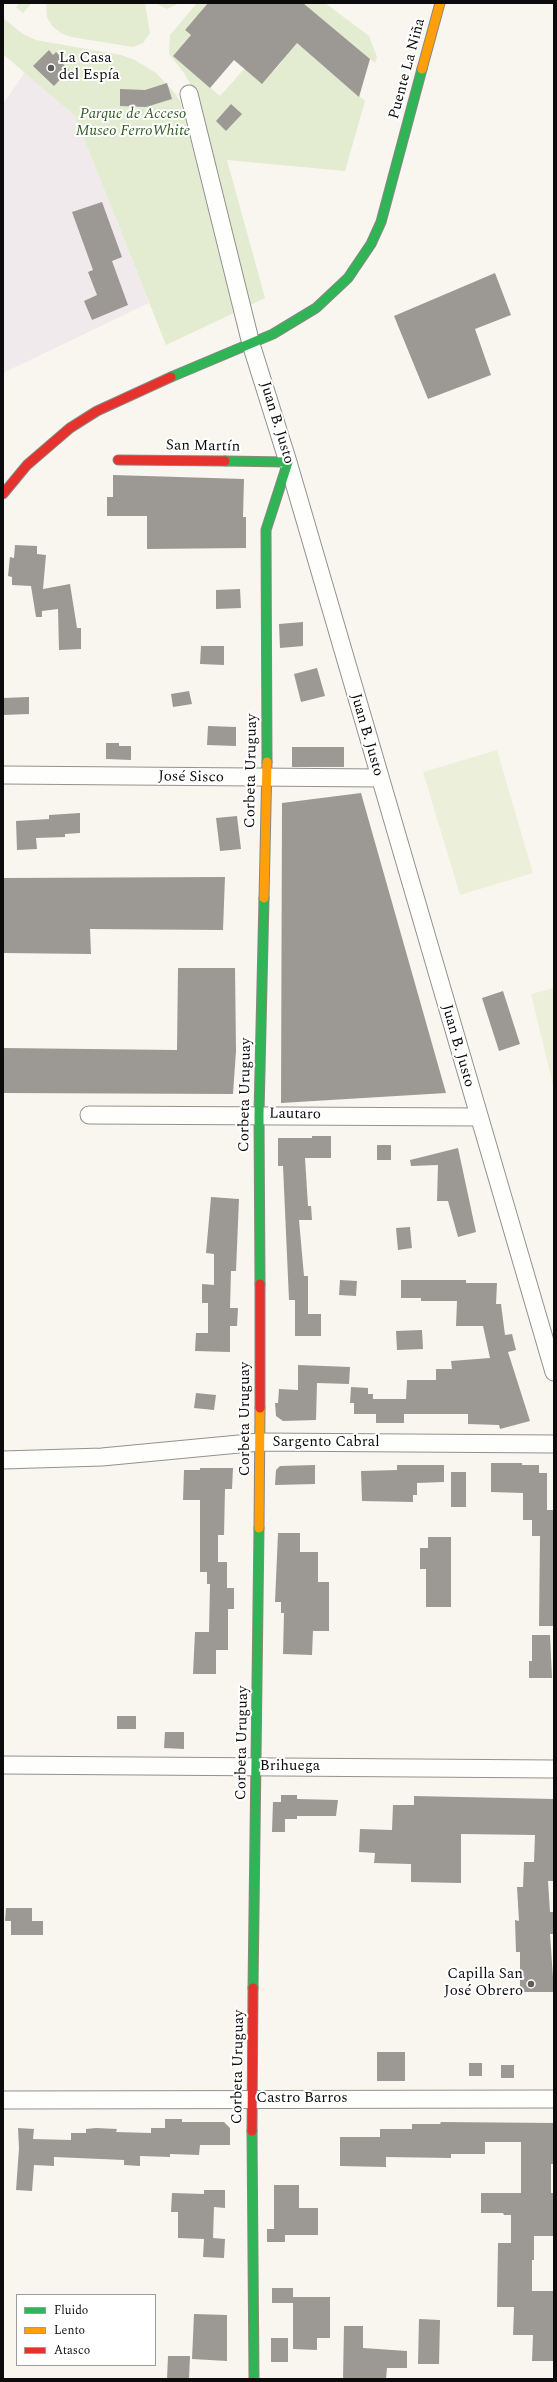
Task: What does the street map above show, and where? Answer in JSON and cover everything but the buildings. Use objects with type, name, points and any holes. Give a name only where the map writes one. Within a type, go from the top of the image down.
[{"type":"street","name":"Puente La Niña","points":[[3,494],[27,465],[70,428],[98,411],[144,388],[251,344],[297,321],[316,308],[334,292],[360,262],[381,222],[440,3]]},
{"type":"street","name":"Juan B. Justo","points":[[189,94],[251,344],[288,462],[478,1117],[554,1372]]},
{"type":"street","name":"San Martín","points":[[118,460],[288,462]]},
{"type":"street","name":"Corbeta Uruguay","points":[[254,2379],[252,2099],[260,1442],[259,1114],[267,779],[266,530],[288,462]]},
{"type":"street","name":"José Sisco","points":[[3,775],[267,779],[379,778]]},
{"type":"street","name":"Lautaro","points":[[89,1115],[259,1114],[478,1117]]},
{"type":"street","name":"Sargento Cabral","points":[[3,1460],[102,1457],[260,1442],[554,1444]]},
{"type":"street","name":"Brihuega","points":[[3,1765],[554,1769]]},
{"type":"street","name":"Castro Barros","points":[[3,2100],[554,2098]]},
{"type":"shaded area","points":[[25,72],[75,116],[149,303],[3,373],[3,104]]},
{"type":"green space","points":[[19,3],[32,3],[23,13],[16,7]]},
{"type":"green space","points":[[46,3],[145,3],[150,33],[143,43],[133,47],[71,37],[61,33],[52,26],[47,17]]},
{"type":"green space","points":[[155,3],[180,3],[167,9]]},
{"type":"green space","points":[[197,3],[208,3],[185,30],[191,35],[173,56],[220,96],[245,68],[262,83],[281,63],[292,39],[365,101],[345,171],[227,160],[265,298],[248,306],[195,93],[184,73],[169,54],[170,35]]},
{"type":"green space","points":[[303,3],[325,3],[369,36],[377,57],[375,63]]},
{"type":"green space","name":"Parque de Acceso Museo FerroWhite","points":[[3,18],[23,34],[36,40],[121,55],[135,60],[156,73],[174,92],[180,101],[236,312],[166,345],[75,116],[3,54]]},
{"type":"green space","points":[[497,750],[533,873],[460,895],[423,772]]},
{"type":"green space","points":[[554,988],[554,1089],[531,994]]},
{"type":"traffic: fast","points":[[171,377],[273,334],[316,308],[348,278],[371,244],[381,222],[422,69]]},
{"type":"traffic: fast","points":[[225,461],[288,462],[266,530],[267,762]]},
{"type":"traffic: fast","points":[[260,1284],[259,1114],[264,898]]},
{"type":"traffic: fast","points":[[253,1988],[259,1528]]},
{"type":"traffic: fast","points":[[252,2131],[254,2379]]},
{"type":"traffic: slow","points":[[422,69],[440,3]]},
{"type":"traffic: slow","points":[[264,898],[267,762]]},
{"type":"traffic: slow","points":[[259,1528],[260,1408]]},
{"type":"traffic: jam","points":[[3,494],[27,465],[70,428],[97,411],[171,377]]},
{"type":"traffic: jam","points":[[118,460],[225,461]]},
{"type":"traffic: jam","points":[[260,1284],[260,1408]]},
{"type":"traffic: jam","points":[[252,2131],[253,1988]]},
{"type":"place","name":"La Casa del Espía","points":[[51,68]]},
{"type":"place","name":"Capilla San José Obrero","points":[[531,1984]]}]
